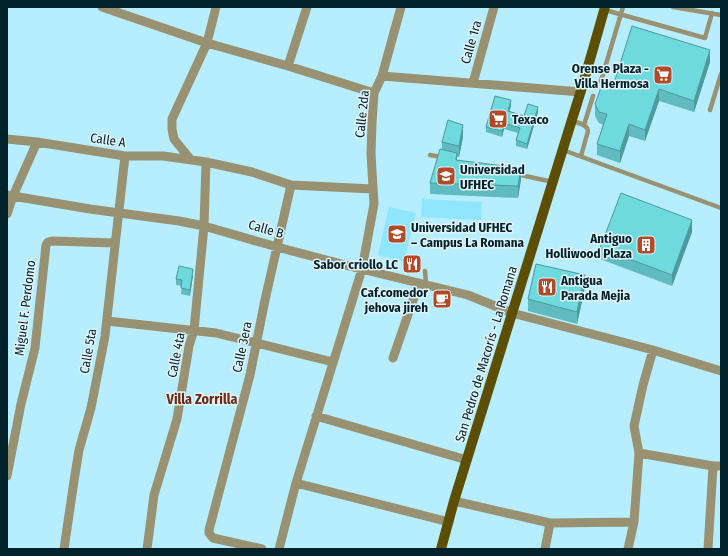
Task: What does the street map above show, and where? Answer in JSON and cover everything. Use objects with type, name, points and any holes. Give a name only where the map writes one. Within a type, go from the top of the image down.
[{"type":"main road","name":"San Pedro de Macorís - La Romana","points":[[440,549],[581,92],[605,8]]},
{"type":"street","points":[[102,7],[115,9],[207,43],[374,93]]},
{"type":"street","points":[[191,160],[174,139],[172,119],[207,43],[216,7]]},
{"type":"street","points":[[288,66],[307,7]]},
{"type":"street","name":"Calle 2da","points":[[279,549],[296,483],[332,362],[362,269],[374,204],[371,154],[374,93],[382,76],[401,7]]},
{"type":"street","name":"Calle 1ra","points":[[473,83],[494,7]]},
{"type":"street","points":[[382,76],[581,92]]},
{"type":"street","name":"Calle A","points":[[7,139],[37,142],[125,156],[163,156],[206,162],[252,172],[291,184],[373,189]]},
{"type":"street","points":[[7,214],[10,196],[37,142]]},
{"type":"street","name":"Calle 5ta","points":[[64,549],[79,450],[91,408],[105,336],[125,156]]},
{"type":"street","name":"Calle 4ta","points":[[147,549],[154,495],[178,419],[189,346],[194,330],[204,226],[206,162]]},
{"type":"street","name":"Calle 3era","points":[[262,549],[213,538],[210,536],[209,530],[250,375],[291,184]]},
{"type":"street","name":"Calle B","points":[[10,196],[204,226],[277,247],[468,295],[512,313],[653,350],[721,371]]},
{"type":"street","name":"Miguel F. Perdomo","points":[[7,476],[21,404],[35,348],[46,245],[48,242],[52,241],[115,243]]},
{"type":"street","points":[[393,358],[422,284]]},
{"type":"street","points":[[107,321],[216,333],[332,362]]},
{"type":"street","points":[[628,549],[634,522],[639,453],[634,426],[643,385],[653,350]]},
{"type":"street","points":[[316,416],[467,460]]},
{"type":"street","points":[[639,453],[717,466],[708,549]]},
{"type":"street","points":[[296,483],[449,522]]},
{"type":"street","points":[[454,501],[550,523],[634,522]]},
{"type":"street","points":[[545,549],[550,523]]},
{"type":"lane","points":[[601,81],[623,7]]},
{"type":"lane","points":[[673,7],[721,15]]},
{"type":"lane","points":[[605,8],[621,15],[705,38],[712,13]]},
{"type":"lane","points":[[710,110],[721,74]]},
{"type":"lane","points":[[584,125],[593,96]]},
{"type":"lane","points":[[572,121],[588,128],[580,156]]},
{"type":"lane","points":[[563,150],[721,208]]},
{"type":"lane","points":[[430,155],[449,159]]},
{"type":"lane","points":[[507,172],[553,182]]},
{"type":"lane","points":[[422,284],[425,271]]},
{"type":"shaded area","points":[[422,199],[482,202],[481,220],[421,217]]},
{"type":"shaded area","name":"Universidad UFHEC – Campus La Romana","points":[[389,207],[416,213],[404,262],[378,255]]},
{"type":"building","points":[[632,26],[710,50],[694,101],[659,89],[645,130],[629,124],[620,151],[597,144],[607,114],[599,112],[595,104],[603,82],[613,86]]},
{"type":"building","points":[[495,96],[511,100],[508,111],[524,116],[528,104],[538,107],[527,144],[516,140],[520,128],[504,123],[502,131],[486,127]]},
{"type":"building","points":[[448,120],[463,125],[459,146],[442,142]]},
{"type":"building","points":[[440,149],[457,153],[456,160],[521,168],[518,186],[430,183]]},
{"type":"building","name":"Antiguo Holliwood Plaza","points":[[621,193],[692,220],[672,275],[600,248]]},
{"type":"building","points":[[536,264],[585,275],[577,312],[528,299]]},
{"type":"building","points":[[179,266],[193,269],[190,290],[181,288],[182,280],[176,279]]},
{"type":"place","name":"Orense Plaza - Villa Hermosa","points":[[663,75]]},
{"type":"place","name":"Texaco","points":[[498,119]]},
{"type":"place","name":"Universidad UFHEC","points":[[446,176]]},
{"type":"place","name":"Universidad UFHEC – Campus La Romana","points":[[397,234]]},
{"type":"place","name":"Antiguo Holliwood Plaza","points":[[646,245]]},
{"type":"place","name":"Sabor criollo LC","points":[[412,264]]},
{"type":"place","name":"Antigua Parada Mejia","points":[[547,287]]},
{"type":"place","name":"Caf.comedor jehova jireh","points":[[442,299]]},
{"type":"district","name":"Villa Zorrilla","points":[[202,399]]}]
